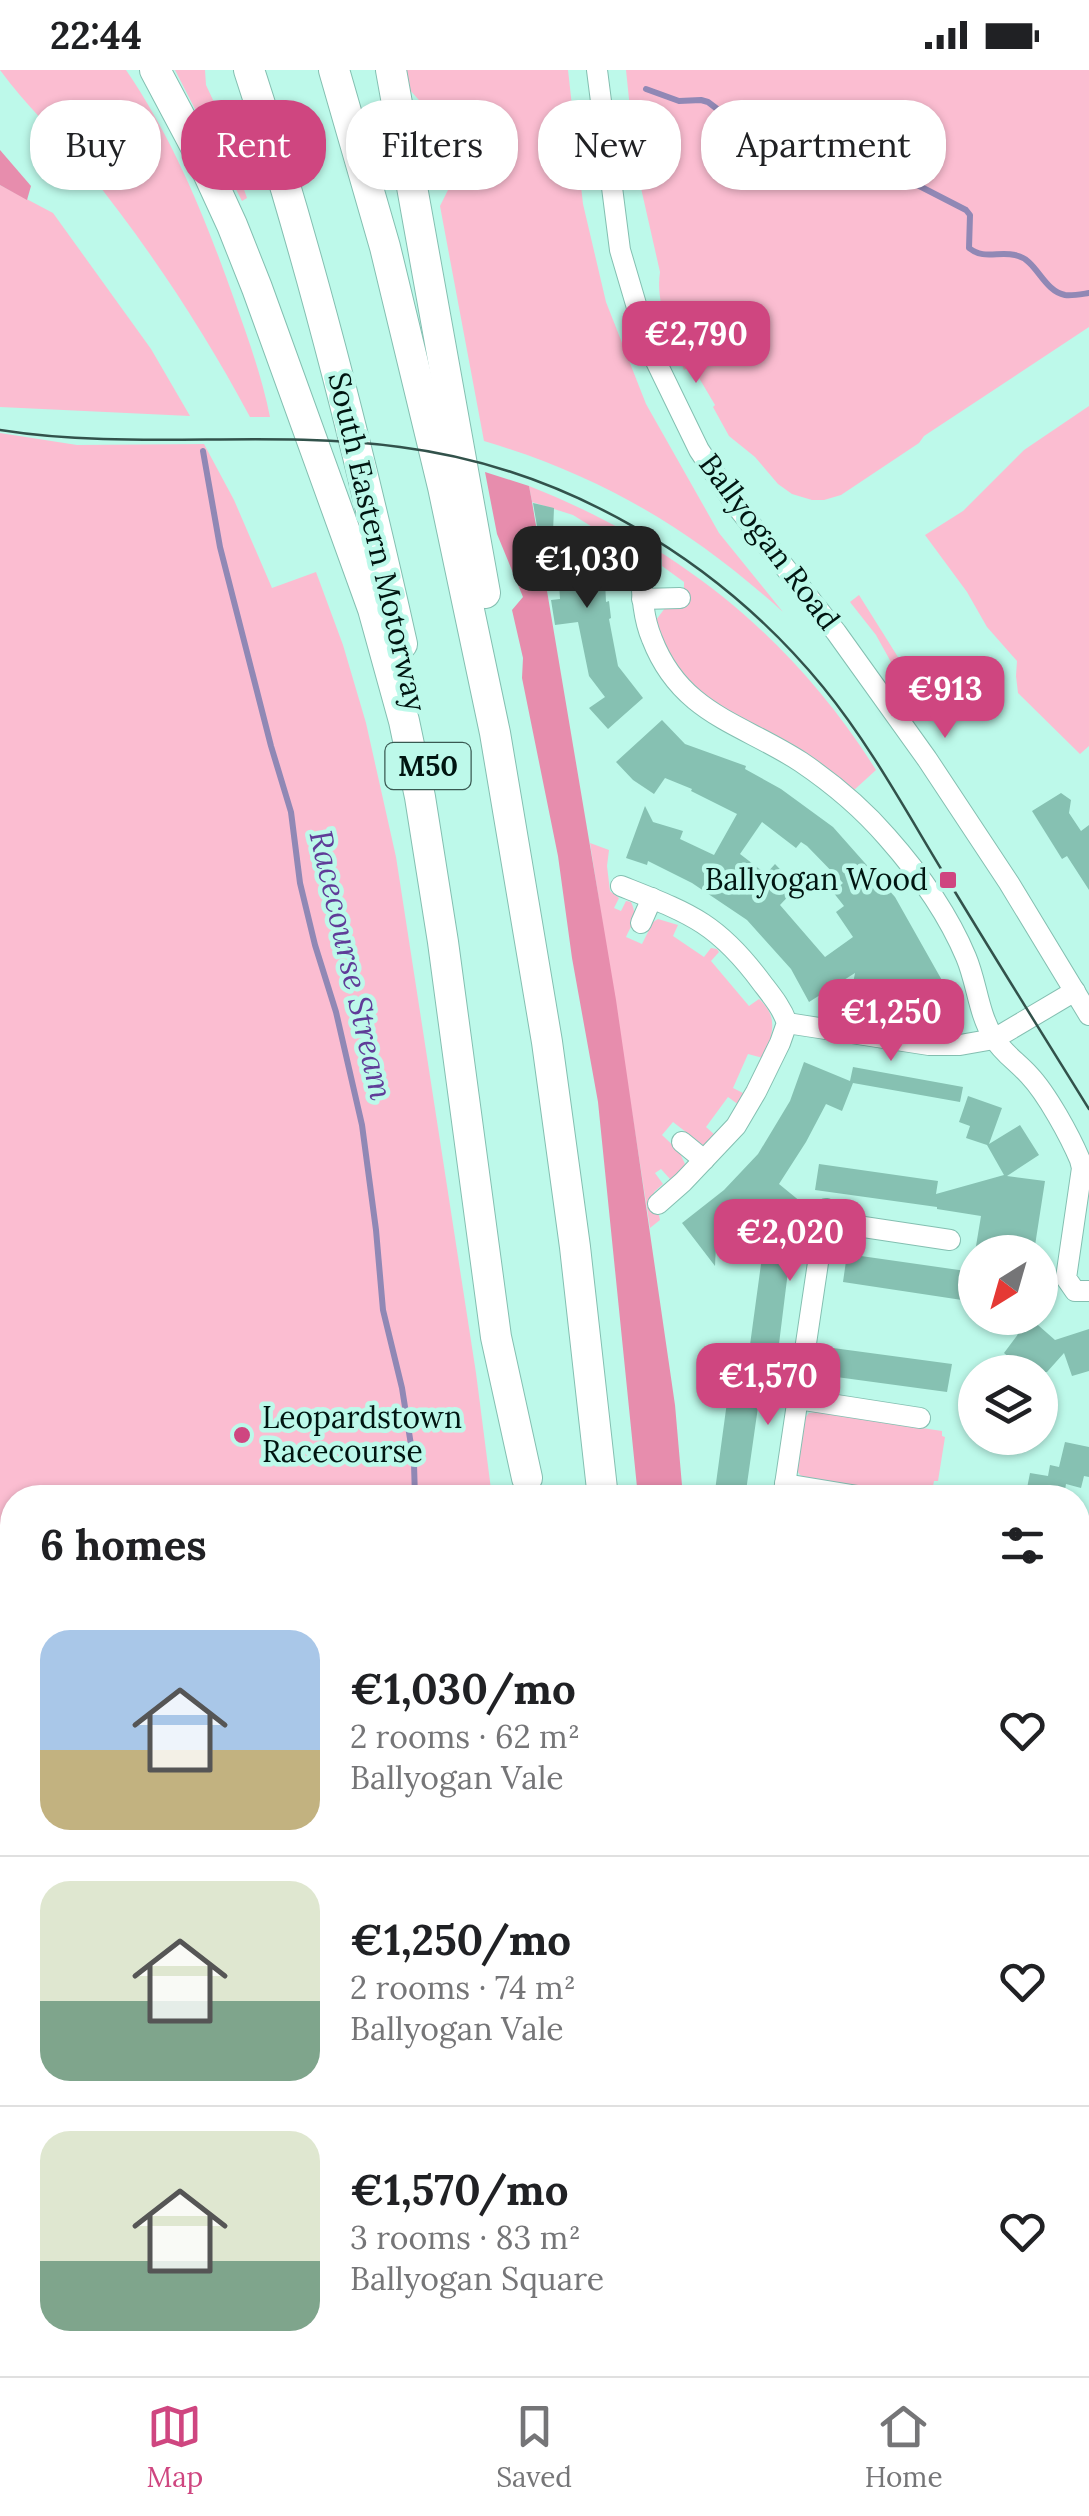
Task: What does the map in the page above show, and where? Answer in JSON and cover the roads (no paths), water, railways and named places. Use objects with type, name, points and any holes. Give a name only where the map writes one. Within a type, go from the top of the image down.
[{"type":"highway","points":[[155,70],[205,165],[257,288],[373,609],[404,721],[443,942],[496,1337],[528,1485]]},
{"type":"highway","name":"South Eastern Motorway","points":[[249,70],[318,296],[366,483],[440,828],[490,1159],[529,1485]]},
{"type":"highway","name":"M50","points":[[334,70],[385,247],[443,487],[495,732],[547,1042],[602,1485]]},
{"type":"highway","points":[[391,70],[544,912],[580,1162],[617,1485]]},
{"type":"street","name":"Ballyogan Road","points":[[597,70],[620,250],[648,345],[699,450],[738,508],[928,759],[1089,1015]]},
{"type":"street","points":[[640,556],[642,599],[653,642],[672,674],[715,716],[790,755],[870,818],[935,900],[966,957],[980,1010],[994,1039],[1032,1078],[1080,1160],[1066,1278],[1074,1290],[1089,1291]]},
{"type":"street","points":[[642,599],[680,598]]},
{"type":"street","points":[[621,886],[693,916],[721,935],[741,955],[780,1007],[787,1023],[780,1044],[736,1126],[658,1204]]},
{"type":"street","points":[[641,923],[652,898]]},
{"type":"street","points":[[787,1023],[928,1045],[960,1045],[994,1039],[1075,991]]},
{"type":"street","points":[[682,1142],[704,1160]]},
{"type":"street","points":[[785,1485],[825,1215],[950,1240]]},
{"type":"street","points":[[798,1399],[920,1418]]},
{"type":"waterway","points":[[646,89],[679,101],[708,102],[737,124],[766,121],[789,137],[811,129],[857,173],[868,178],[896,174],[966,210],[970,215],[969,248],[975,252],[1023,258],[1057,292],[1089,293]]},
{"type":"waterway","name":"Racecourse Stream","points":[[203,451],[220,547],[291,812],[300,883],[362,1125],[383,1310],[402,1388],[415,1485]]},
{"type":"tram line","points":[[0,430],[99,439],[350,442],[461,458],[521,475],[579,498],[687,560],[736,598],[781,641],[823,687],[857,733],[1089,1109]]},
{"type":"place","name":"Ballyogan Wood","points":[[948,880]]},
{"type":"place","name":"Leopardstown Racecourse","points":[[242,1435]]}]
